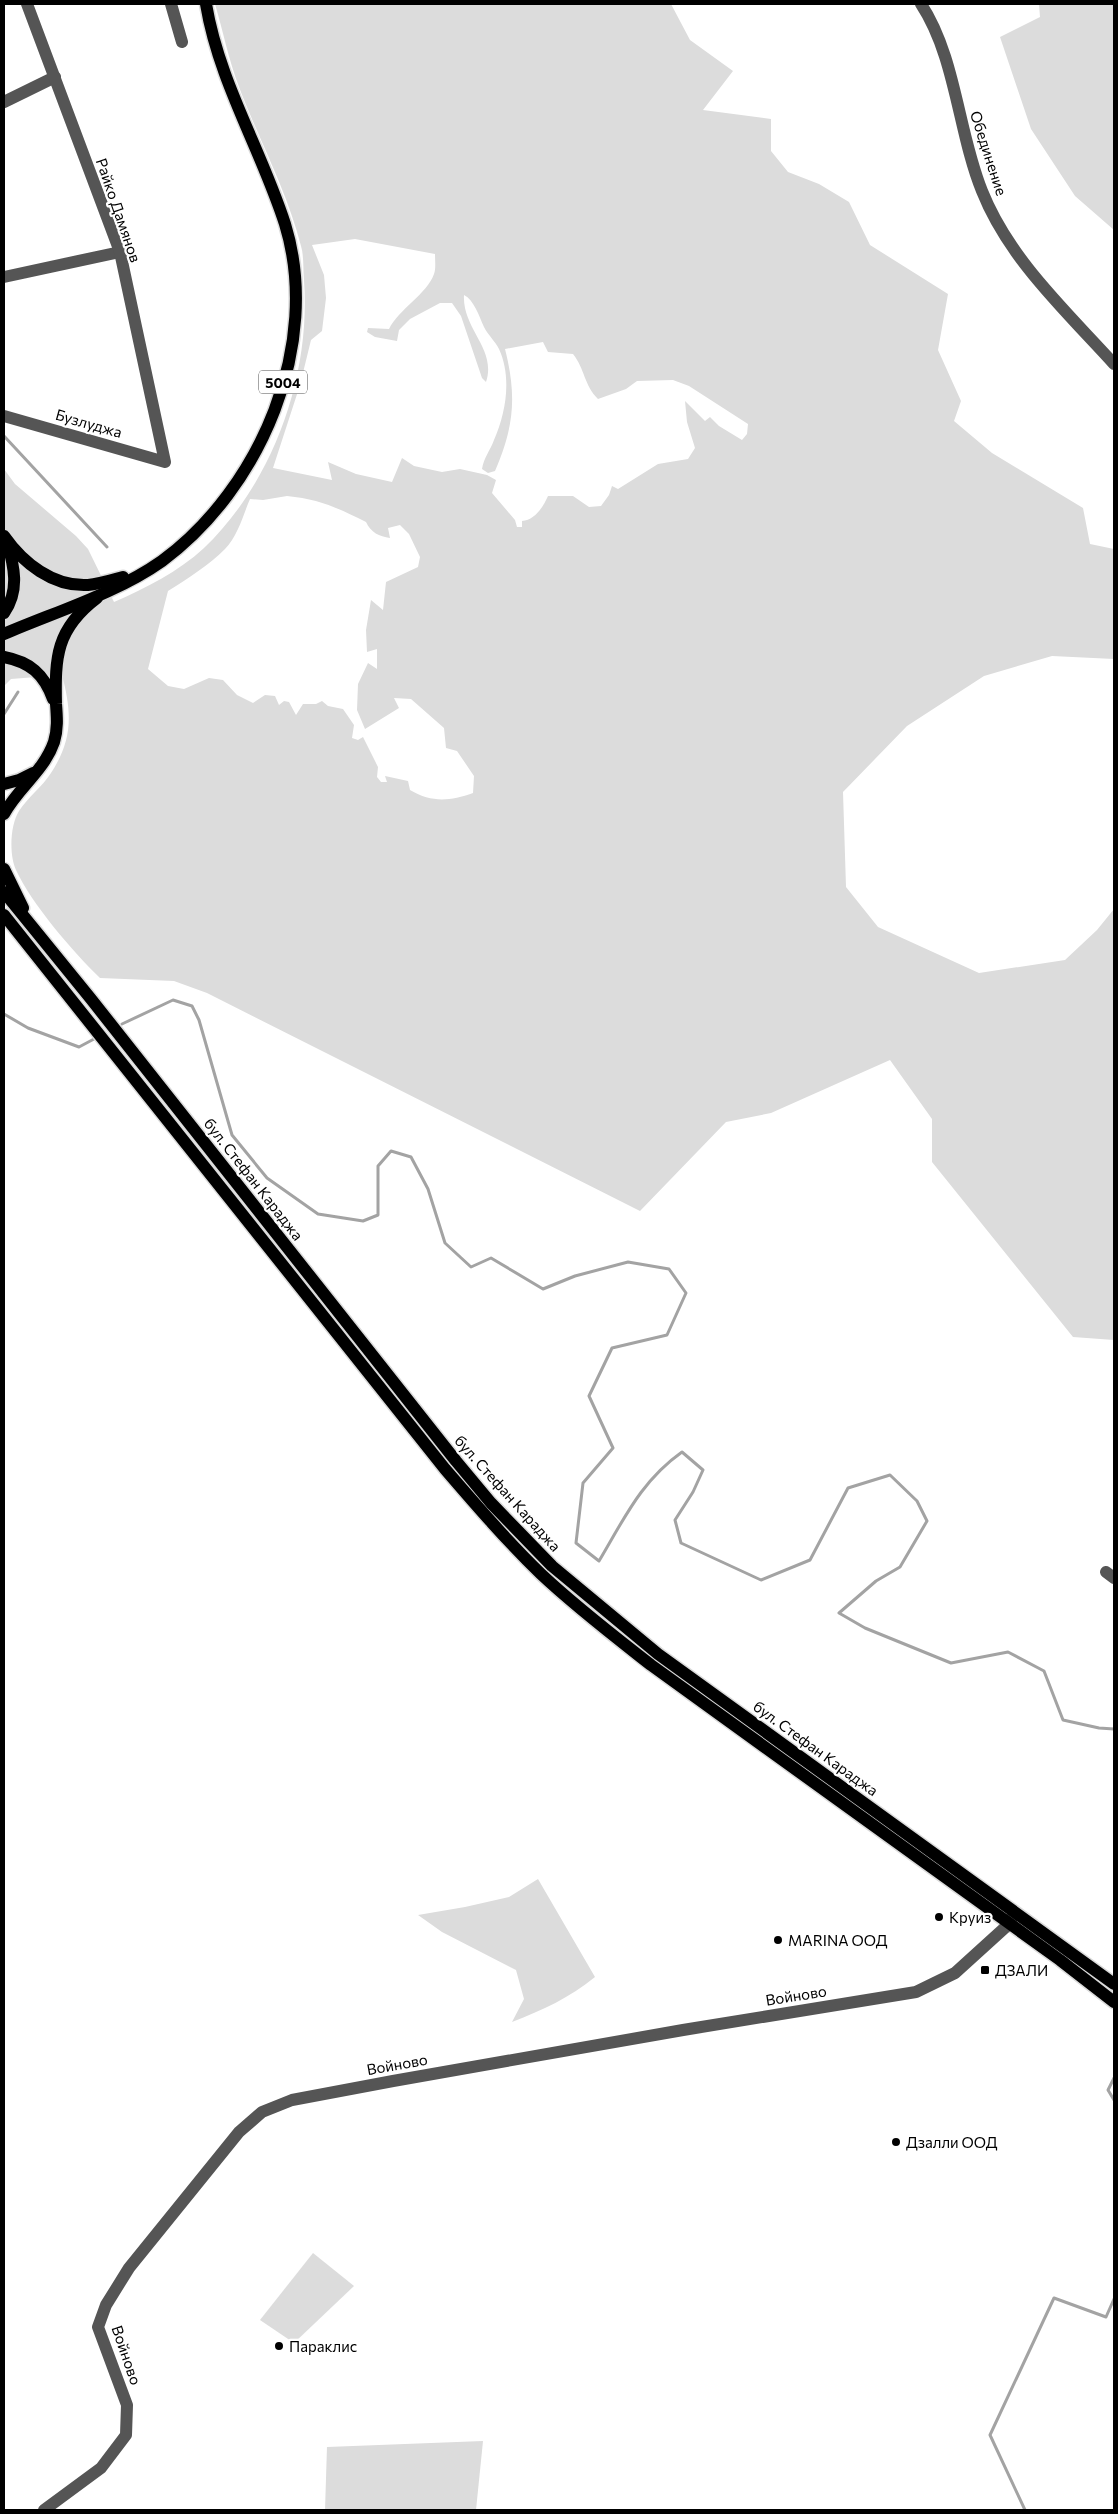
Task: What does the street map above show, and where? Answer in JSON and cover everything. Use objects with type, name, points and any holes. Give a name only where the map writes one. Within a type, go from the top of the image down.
[{"type":"main road","name":"5004","points":[[4,634],[109,590],[145,572],[176,550],[211,516],[230,494],[255,455],[267,430],[283,382],[294,324],[294,271],[285,224],[218,59],[206,4]]},
{"type":"main road","points":[[6,538],[35,568],[64,582],[89,584],[145,572]]},
{"type":"main road","points":[[4,613],[11,600],[15,583],[14,564],[6,538]]},
{"type":"main road","points":[[4,814],[39,769],[54,740],[58,724],[55,664],[60,644],[75,620],[93,602],[109,590]]},
{"type":"main road","points":[[4,657],[22,662],[38,671],[49,688],[56,708]]},
{"type":"main road","points":[[4,784],[19,780],[39,769]]},
{"type":"main road","points":[[4,869],[33,928]]},
{"type":"main road","name":"бул. Стефан Караджа","points":[[4,892],[456,1462],[531,1545],[605,1612],[658,1654],[1114,1984]]},
{"type":"main road","name":"бул. Стефан Караджа","points":[[4,916],[338,1333],[445,1470],[514,1547],[597,1623],[651,1665],[1114,2002]]},
{"type":"street","name":"Райко Дамянов","points":[[27,4],[120,252],[165,462]]},
{"type":"street","points":[[171,4],[182,42]]},
{"type":"street","name":"Обединение","points":[[921,4],[940,43],[981,189],[1000,230],[1016,253],[1114,364]]},
{"type":"street","points":[[4,102],[55,77]]},
{"type":"street","points":[[4,277],[120,252]]},
{"type":"street","name":"Бузлуджа","points":[[4,416],[165,462]]},
{"type":"street","points":[[1009,1924],[1015,1911]]},
{"type":"street","name":"Войново","points":[[44,2510],[101,2468],[126,2436],[127,2404],[98,2327],[106,2305],[129,2268],[238,2132],[262,2112],[292,2100],[393,2081],[683,2030],[916,1992],[955,1973],[1009,1924]]},
{"type":"shaded area","points":[[215,4],[671,4],[690,40],[733,71],[703,110],[771,119],[771,151],[788,172],[819,184],[849,202],[870,245],[948,294],[938,350],[961,401],[954,421],[992,453],[1083,508],[1090,544],[1114,549],[1114,659],[1052,656],[984,676],[907,726],[843,792],[846,887],[878,927],[979,973],[1065,960],[1097,930],[1114,909],[1114,1340],[1073,1337],[932,1162],[932,1119],[890,1060],[771,1113],[726,1122],[640,1211],[207,993],[174,981],[100,978],[42,912],[16,870],[12,856],[12,832],[19,811],[51,773],[58,761],[67,737],[68,702],[62,675],[11,679],[4,686],[4,469],[15,484],[76,536],[88,549],[114,602],[150,585],[183,565],[204,548],[229,521],[250,491],[268,459],[283,424],[294,389],[301,353],[305,316],[302,250],[288,205],[235,77]],"holes":[[[355,239],[435,254],[435,272],[425,288],[399,315],[389,329],[368,328],[367,332],[375,337],[397,341],[399,330],[410,319],[440,303],[452,303],[461,316],[482,378],[486,382],[487,359],[468,318],[464,295],[473,304],[486,330],[499,349],[505,371],[506,395],[502,418],[482,469],[488,473],[495,471],[506,440],[512,411],[511,382],[505,349],[543,342],[548,352],[573,354],[593,394],[598,399],[626,389],[637,381],[673,380],[689,386],[748,424],[747,434],[742,440],[719,426],[710,417],[705,421],[685,401],[687,422],[695,448],[688,459],[658,464],[618,489],[612,486],[609,495],[601,506],[589,507],[573,496],[548,496],[535,516],[522,521],[522,527],[517,527],[515,520],[492,493],[496,480],[487,475],[460,469],[442,472],[414,466],[402,458],[392,482],[356,474],[328,462],[332,480],[273,468],[300,385],[311,340],[322,331],[326,298],[324,275],[312,245]],[[287,496],[309,499],[337,508],[366,522],[373,531],[382,536],[390,538],[388,528],[400,525],[409,534],[420,557],[418,567],[386,582],[383,610],[371,600],[366,630],[367,652],[377,649],[377,669],[368,663],[358,684],[357,710],[365,729],[399,708],[394,698],[411,699],[444,728],[446,748],[457,751],[474,776],[473,793],[457,798],[434,799],[410,790],[408,781],[385,776],[387,782],[381,782],[377,777],[378,767],[363,737],[358,740],[352,738],[354,725],[343,709],[328,706],[322,701],[316,704],[303,704],[296,715],[289,702],[284,701],[279,705],[275,696],[265,695],[253,703],[237,695],[223,680],[209,678],[184,689],[168,686],[148,669],[168,591],[205,566],[230,544],[237,532],[250,499],[263,500]]]},
{"type":"shaded area","points":[[1039,4],[1114,4],[1114,230],[1075,196],[1031,129],[1000,37],[1040,17]]},
{"type":"shaded area","points":[[538,1879],[595,1977],[555,2003],[512,2022],[524,1999],[516,1970],[442,1932],[418,1915],[509,1897]]},
{"type":"shaded area","points":[[313,2253],[354,2286],[294,2343],[260,2320]]},
{"type":"shaded area","points":[[483,2441],[476,2510],[325,2510],[327,2447]]},
{"type":"waterway","points":[[4,436],[107,547]]},
{"type":"waterway","points":[[4,714],[18,692]]},
{"type":"waterway","points":[[122,1024],[173,1000],[192,1006],[199,1020],[232,1135],[267,1178],[318,1214],[363,1221],[378,1215],[378,1166],[391,1151],[411,1157],[428,1189],[445,1243],[471,1267],[491,1258],[543,1289],[575,1276],[628,1262],[669,1269],[686,1293],[667,1335],[612,1348],[589,1396],[613,1448],[583,1483],[576,1543],[599,1561],[644,1488],[655,1475],[682,1452],[703,1470],[693,1492],[675,1520],[681,1543],[761,1580],[810,1560],[848,1488],[890,1475],[917,1501],[927,1521],[900,1567],[876,1581],[839,1613],[865,1628],[951,1663],[1008,1652],[1044,1671],[1063,1720],[1099,1728],[1114,1729]]},
{"type":"waterway","points":[[4,1014],[28,1028],[79,1047],[94,1039]]},
{"type":"waterway","points":[[1114,2078],[1108,2090],[1114,2100]]},
{"type":"waterway","points":[[1025,2510],[990,2435],[1054,2298],[1106,2317],[1114,2299]]},
{"type":"place","name":"Круиз","points":[[939,1917]]},
{"type":"place","name":"MARINA ООД","points":[[778,1940]]},
{"type":"place","name":"ДЗАЛИ","points":[[985,1970]]},
{"type":"place","name":"Дзалли ООД","points":[[896,2142]]},
{"type":"place","name":"Параклис","points":[[279,2346]]}]
